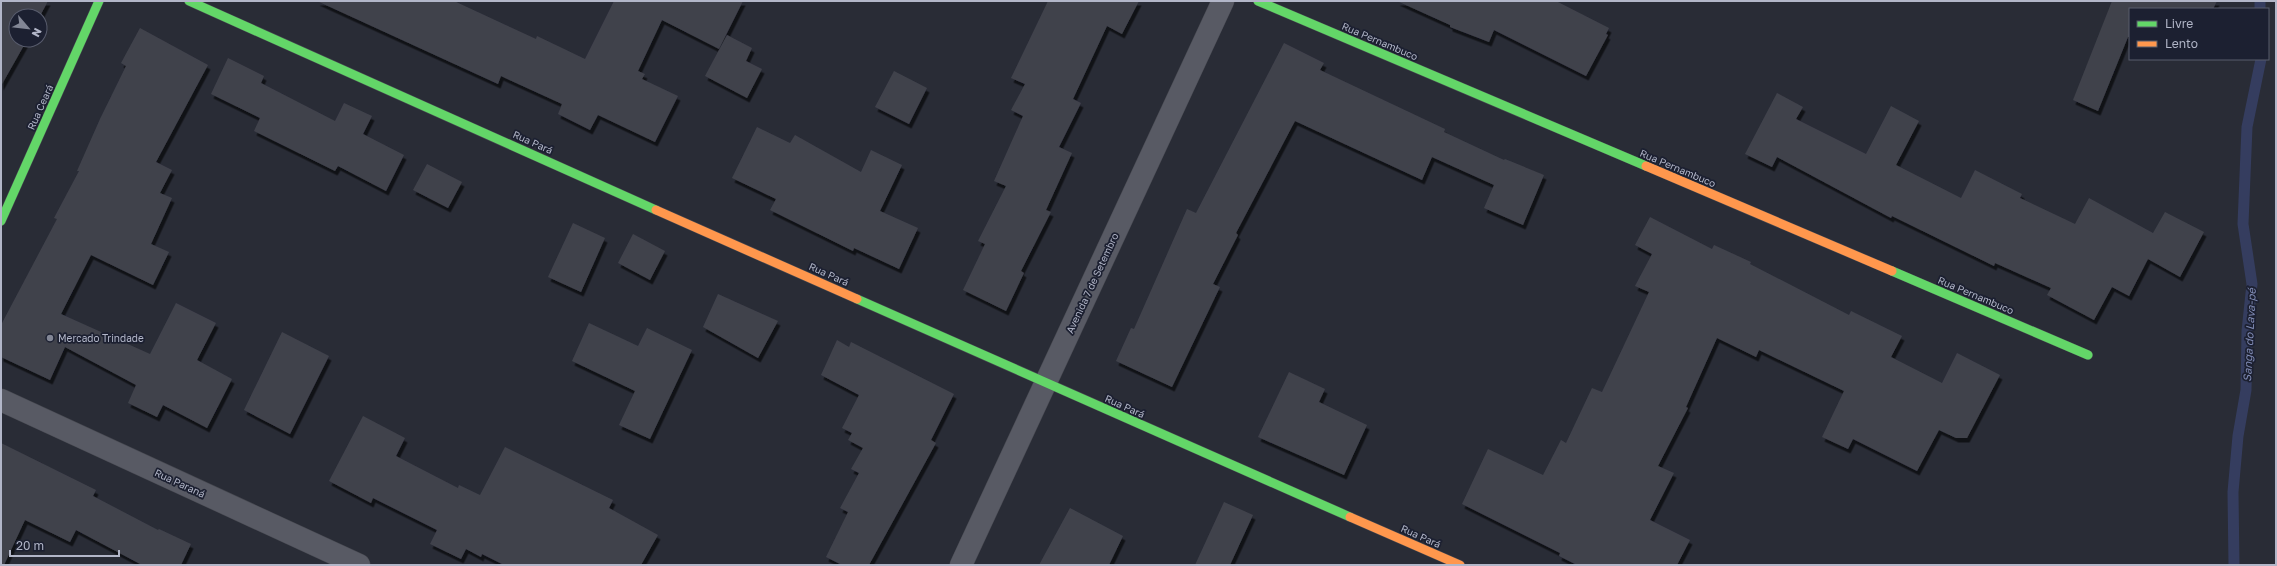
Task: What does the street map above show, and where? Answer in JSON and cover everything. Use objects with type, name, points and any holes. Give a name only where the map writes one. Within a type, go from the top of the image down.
[{"type":"street","name":"Rua Ceará","points":[[1,221],[99,1]]},
{"type":"street","name":"Rua Pará","points":[[190,1],[1045,383],[1460,565]]},
{"type":"street","name":"Avenida 7 de Setembro","points":[[961,565],[1222,1]]},
{"type":"street","name":"Rua Pernambuco","points":[[1258,1],[2088,356]]},
{"type":"street","name":"Rua Paraná","points":[[1,400],[360,565]]},
{"type":"building","points":[[1,1],[48,1],[44,8],[8,8],[8,48],[22,48],[1,86]]},
{"type":"building","points":[[317,1],[454,1],[536,39],[537,36],[585,59],[614,1],[743,1],[719,49],[662,20],[638,71],[645,74],[642,79],[678,96],[655,142],[598,115],[590,130],[558,114],[562,104],[501,76],[498,84]]},
{"type":"building","points":[[1048,1],[1139,1],[1122,34],[1107,26],[1073,99],[1081,103],[1059,147],[1072,153],[1046,210],[1051,212],[1021,271],[1024,273],[1006,311],[963,290],[985,244],[978,241],[1006,186],[994,181],[1023,116],[1011,110],[1025,84],[1011,78]]},
{"type":"building","points":[[1397,1],[1556,1],[1609,28],[1606,34],[1608,35],[1586,76],[1494,30],[1489,42],[1450,27],[1450,25]]},
{"type":"building","points":[[2112,1],[2217,1],[2214,8],[2129,8],[2129,37],[2098,111],[2073,100]]},
{"type":"building","points":[[140,28],[208,65],[156,162],[172,170],[160,193],[172,198],[151,244],[169,252],[153,285],[91,255],[61,314],[150,354],[176,303],[216,323],[197,360],[232,379],[207,428],[163,405],[157,417],[128,403],[136,385],[65,347],[50,380],[1,357],[1,325],[57,219],[54,218],[79,171],[77,171],[100,119],[126,66],[121,63]]},
{"type":"building","points":[[727,35],[752,48],[746,61],[762,69],[747,98],[705,76]]},
{"type":"building","points":[[1284,43],[1324,63],[1320,70],[1445,129],[1444,132],[1504,160],[1505,159],[1544,175],[1523,225],[1484,208],[1494,185],[1432,157],[1422,180],[1295,121],[1236,233],[1238,235],[1213,284],[1220,287],[1172,387],[1116,361],[1131,328],[1134,329],[1187,209],[1196,213]]},
{"type":"building","points":[[228,58],[264,76],[261,83],[335,121],[344,103],[372,116],[363,134],[404,155],[386,191],[338,166],[335,171],[254,131],[260,118],[211,94]]},
{"type":"building","points":[[894,71],[927,88],[909,124],[875,107]]},
{"type":"building","points":[[1777,93],[1803,107],[1796,119],[1866,154],[1891,106],[1919,121],[1896,165],[1961,198],[1975,170],[2022,194],[2020,198],[2075,224],[2089,198],[2153,233],[2165,212],[2204,232],[2180,277],[2148,259],[2129,296],[2112,287],[2094,320],[2047,295],[2051,288],[1995,263],[1994,266],[1892,216],[1891,218],[1777,157],[1772,167],[1745,154]]},
{"type":"building","points":[[757,127],[790,143],[795,135],[861,172],[871,150],[902,165],[880,211],[918,228],[899,269],[854,248],[853,251],[770,210],[776,199],[732,178]]},
{"type":"building","points":[[427,164],[462,182],[448,208],[413,190]]},
{"type":"building","points":[[1650,217],[1712,249],[1714,245],[1751,262],[1750,264],[1849,315],[1851,311],[1902,336],[1891,357],[1942,383],[1957,353],[2000,375],[1967,438],[1956,438],[1939,430],[1917,471],[1853,439],[1848,449],[1822,437],[1844,391],[1759,350],[1756,357],[1717,338],[1686,407],[1688,408],[1658,466],[1674,473],[1650,520],[1690,540],[1677,565],[1577,565],[1559,556],[1560,553],[1462,504],[1488,449],[1543,475],[1561,440],[1566,443],[1592,388],[1602,392],[1649,292],[1635,286],[1652,254],[1635,245]]},
{"type":"building","points":[[573,223],[605,238],[581,292],[548,277]]},
{"type":"building","points":[[633,234],[665,251],[650,280],[618,263]]},
{"type":"building","points":[[718,294],[778,321],[758,358],[703,327]]},
{"type":"building","points":[[589,323],[638,346],[647,328],[692,350],[650,439],[619,425],[635,391],[572,361]]},
{"type":"building","points":[[282,332],[329,356],[290,434],[244,410]]},
{"type":"building","points":[[837,340],[849,347],[851,342],[954,394],[931,440],[936,443],[869,565],[842,565],[826,557],[848,512],[840,508],[859,473],[851,469],[863,448],[848,440],[852,433],[842,428],[859,395],[821,375]]},
{"type":"building","points":[[1289,372],[1325,389],[1319,402],[1367,425],[1344,475],[1258,437]]},
{"type":"building","points":[[363,416],[405,438],[396,456],[458,488],[459,485],[480,495],[505,447],[613,500],[609,508],[658,535],[641,565],[504,565],[482,554],[481,557],[466,549],[461,559],[430,544],[437,530],[373,498],[371,503],[329,481]]},
{"type":"building","points":[[1,443],[96,490],[93,496],[158,530],[159,529],[191,544],[181,565],[142,565],[76,530],[70,542],[25,520],[4,565],[1,565]]},
{"type":"building","points":[[1224,502],[1253,515],[1230,565],[1195,565]]},
{"type":"building","points":[[1070,508],[1123,536],[1109,565],[1039,565]]},
{"type":"waterway","name":"Sanga do Lava-pé","points":[[2260,1],[2260,8]]},
{"type":"waterway","name":"Sanga do Lava-pé","points":[[2234,565],[2233,492],[2238,436],[2246,390],[2247,331],[2252,284],[2243,224],[2247,127],[2261,60]]},
{"type":"traffic: fast","points":[[1,221],[99,1]]},
{"type":"traffic: fast","points":[[189,1],[656,210]]},
{"type":"traffic: fast","points":[[1258,1],[1646,166]]},
{"type":"traffic: fast","points":[[1892,271],[2088,355]]},
{"type":"traffic: fast","points":[[857,299],[1350,517]]},
{"type":"traffic: slow","points":[[1646,166],[1892,271]]},
{"type":"traffic: slow","points":[[656,210],[857,299]]},
{"type":"traffic: slow","points":[[1350,517],[1460,565]]},
{"type":"place","name":"Mercado Trindade","points":[[50,338]]}]
